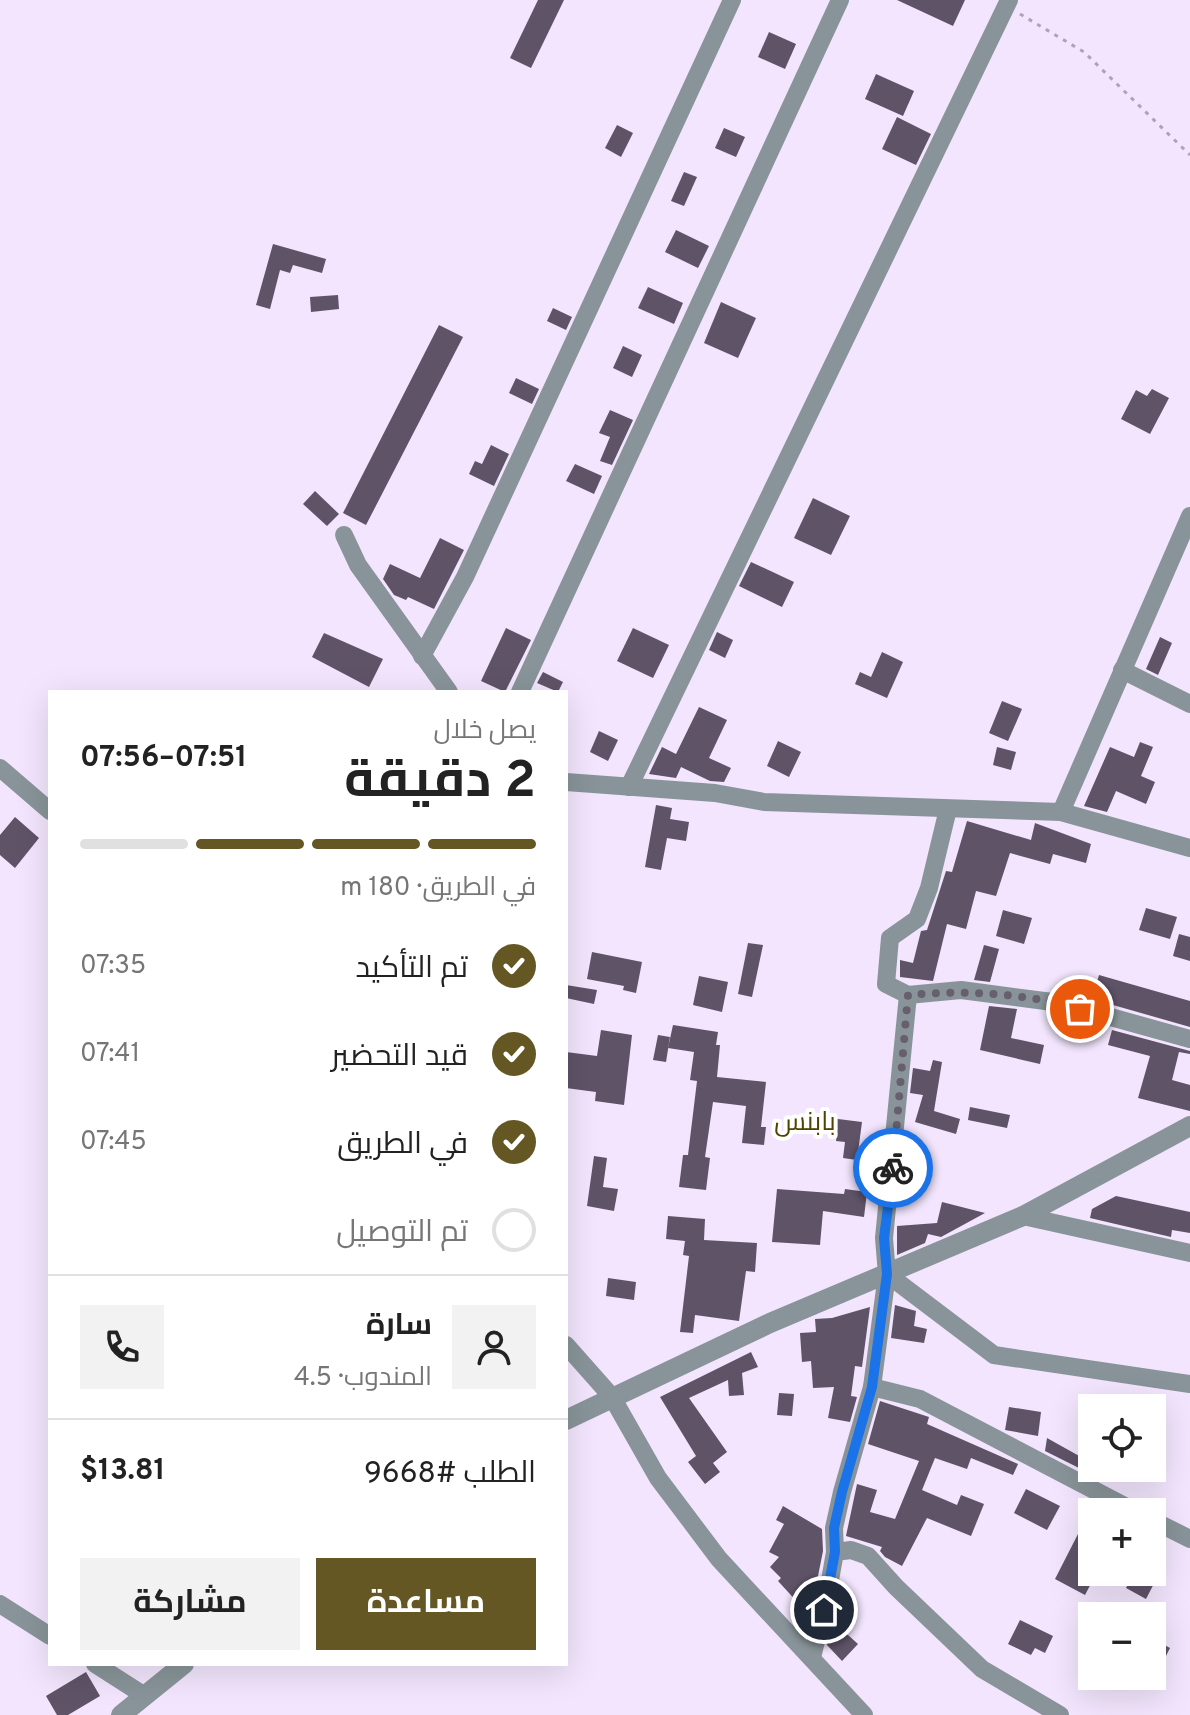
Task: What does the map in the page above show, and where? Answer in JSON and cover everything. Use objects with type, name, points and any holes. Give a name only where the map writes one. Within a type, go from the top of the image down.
[{"type":"street","points":[[422,656],[465,577],[732,0]]},
{"type":"street","points":[[521,690],[840,0]]},
{"type":"street","points":[[629,787],[1007,3]]},
{"type":"street","points":[[1061,812],[1190,516]]},
{"type":"street","points":[[344,535],[358,565],[448,690]]},
{"type":"street","points":[[1122,670],[1190,704]]},
{"type":"street","points":[[0,768],[48,809]]},
{"type":"street","points":[[568,782],[715,793],[764,802],[1061,812],[1190,848]]},
{"type":"street","points":[[948,809],[929,888],[917,919],[890,938],[886,984],[908,995],[961,990],[1060,1003],[1190,1039]]},
{"type":"street","points":[[812,1658],[835,1552],[834,1528],[872,1387],[887,1274],[884,1238],[908,995]]},
{"type":"street","points":[[568,1419],[770,1323],[1023,1216],[1190,1126]]},
{"type":"street","points":[[1023,1216],[1190,1253]]},
{"type":"street","points":[[887,1274],[994,1355],[1190,1384]]},
{"type":"street","points":[[568,1347],[612,1397],[658,1478],[719,1559],[864,1715]]},
{"type":"street","points":[[872,1387],[920,1399],[1109,1498]]},
{"type":"street","points":[[1166,1527],[1190,1539]]},
{"type":"street","points":[[835,1552],[851,1550],[868,1556],[982,1669],[1060,1715]]},
{"type":"street","points":[[0,1604],[48,1635]]},
{"type":"street","points":[[98,1666],[145,1696]]},
{"type":"street","points":[[121,1715],[182,1666]]},
{"type":"path","points":[[1007,3],[1084,52],[1190,155]]},
{"type":"building","points":[[538,0],[564,0],[531,68],[510,58]]},
{"type":"building","points":[[897,0],[965,0],[953,26]]},
{"type":"building","points":[[769,32],[796,44],[785,69],[758,57]]},
{"type":"building","points":[[876,74],[914,91],[903,116],[865,99]]},
{"type":"building","points":[[897,117],[931,134],[916,165],[882,149]]},
{"type":"building","points":[[617,125],[633,133],[621,157],[605,148]]},
{"type":"building","points":[[724,128],[745,137],[736,157],[715,148]]},
{"type":"building","points":[[684,172],[697,177],[684,206],[671,201]]},
{"type":"building","points":[[676,230],[709,246],[698,268],[665,252]]},
{"type":"building","points":[[273,244],[326,259],[322,273],[293,265],[290,273],[280,270],[270,309],[256,305]]},
{"type":"building","points":[[648,287],[683,303],[674,324],[638,308]]},
{"type":"building","points":[[338,295],[339,309],[311,312],[310,297]]},
{"type":"building","points":[[721,302],[756,318],[738,358],[704,343]]},
{"type":"building","points":[[553,308],[572,317],[566,330],[547,321]]},
{"type":"building","points":[[439,325],[463,337],[366,525],[343,513]]},
{"type":"building","points":[[623,346],[642,355],[632,377],[613,368]]},
{"type":"building","points":[[516,378],[539,389],[532,404],[509,393]]},
{"type":"building","points":[[1152,389],[1169,398],[1150,434],[1121,419],[1136,390],[1147,396]]},
{"type":"building","points":[[610,410],[633,420],[612,465],[600,461],[610,437],[599,433]]},
{"type":"building","points":[[491,445],[509,454],[494,486],[469,474],[475,461],[482,464]]},
{"type":"building","points":[[575,464],[602,476],[594,494],[566,481]]},
{"type":"building","points":[[315,491],[339,514],[327,526],[303,504]]},
{"type":"building","points":[[813,498],[850,516],[831,555],[794,538]]},
{"type":"building","points":[[440,538],[464,550],[434,609],[408,597],[406,600],[394,595],[383,579],[390,564],[420,578]]},
{"type":"building","points":[[751,562],[794,582],[782,607],[739,586]]},
{"type":"building","points":[[506,628],[531,640],[506,690],[481,681]]},
{"type":"building","points":[[633,628],[669,645],[653,678],[617,661]]},
{"type":"building","points":[[717,632],[733,640],[725,658],[709,650]]},
{"type":"building","points":[[324,633],[383,659],[369,687],[312,657]]},
{"type":"building","points":[[1160,637],[1172,643],[1158,675],[1146,669]]},
{"type":"building","points":[[882,652],[903,662],[887,698],[855,684],[860,672],[871,677]]},
{"type":"building","points":[[543,672],[563,682],[559,690],[537,683]]},
{"type":"building","points":[[1002,701],[1022,709],[1008,741],[989,733]]},
{"type":"building","points":[[699,707],[727,720],[709,758],[731,768],[724,782],[710,781],[681,767],[676,778],[649,774],[662,747],[676,754]]},
{"type":"building","points":[[599,731],[618,740],[608,761],[590,752]]},
{"type":"building","points":[[778,741],[801,752],[789,777],[767,766]]},
{"type":"building","points":[[1140,742],[1153,747],[1141,776],[1155,782],[1146,804],[1116,791],[1107,812],[1084,806],[1110,747],[1134,757]]},
{"type":"building","points":[[997,747],[1016,752],[1011,770],[993,765]]},
{"type":"building","points":[[656,805],[672,808],[670,819],[689,822],[686,841],[667,838],[661,870],[645,867]]},
{"type":"building","points":[[15,817],[39,838],[15,868],[0,855],[0,835]]},
{"type":"building","points":[[967,821],[1031,840],[1035,823],[1091,844],[1086,863],[1053,854],[1050,864],[1010,853],[996,896],[976,891],[966,929],[947,924],[933,981],[900,977],[900,960],[913,963],[921,931],[927,930],[946,871],[952,872]]},
{"type":"building","points":[[1146,908],[1177,917],[1170,939],[1139,930]]},
{"type":"building","points":[[1003,910],[1032,918],[1024,944],[996,936]]},
{"type":"building","points":[[1179,934],[1190,937],[1190,961],[1173,956]]},
{"type":"building","points":[[748,943],[763,945],[752,997],[738,994]]},
{"type":"building","points":[[984,945],[999,949],[990,982],[974,980]]},
{"type":"building","points":[[592,952],[642,962],[636,993],[623,990],[624,986],[587,979]]},
{"type":"building","points":[[1099,975],[1190,1001],[1190,1027],[1092,999]]},
{"type":"building","points":[[699,976],[728,982],[722,1012],[693,1005]]},
{"type":"building","points":[[568,985],[597,990],[594,1004],[568,998]]},
{"type":"building","points":[[989,1006],[1017,1009],[1011,1038],[1044,1045],[1040,1064],[980,1050]]},
{"type":"building","points":[[673,1025],[718,1032],[717,1077],[766,1082],[761,1127],[766,1127],[764,1145],[742,1143],[746,1106],[713,1102],[705,1157],[710,1158],[706,1190],[679,1187],[683,1155],[688,1155],[697,1081],[690,1080],[694,1052],[668,1048]]},
{"type":"building","points":[[601,1030],[632,1035],[624,1105],[595,1101],[596,1092],[568,1088],[568,1052],[597,1056]]},
{"type":"building","points":[[1112,1030],[1190,1051],[1190,1054],[1179,1052],[1172,1080],[1190,1085],[1190,1111],[1138,1098],[1150,1056],[1108,1045]]},
{"type":"building","points":[[658,1035],[670,1037],[666,1062],[653,1060]]},
{"type":"building","points":[[933,1060],[942,1062],[934,1111],[960,1119],[956,1134],[915,1122],[923,1095],[910,1093],[913,1068],[930,1071]]},
{"type":"building","points":[[970,1107],[1010,1115],[1007,1128],[968,1120]]},
{"type":"building","points":[[798,1114],[862,1122],[857,1160],[843,1158],[845,1142],[836,1141],[837,1132],[796,1124]]},
{"type":"building","points":[[594,1156],[607,1158],[603,1187],[618,1189],[614,1211],[587,1206]]},
{"type":"building","points":[[777,1189],[844,1194],[845,1189],[867,1192],[864,1217],[823,1211],[820,1245],[772,1242]]},
{"type":"building","points":[[1116,1196],[1190,1212],[1190,1233],[1172,1230],[1171,1237],[1090,1218],[1092,1209]]},
{"type":"building","points":[[942,1202],[985,1213],[941,1237],[928,1234],[925,1243],[897,1255],[897,1226],[937,1223]]},
{"type":"building","points":[[668,1216],[705,1219],[704,1240],[757,1243],[755,1272],[746,1271],[739,1321],[695,1315],[693,1333],[680,1332],[689,1256],[683,1255],[685,1241],[666,1239]]},
{"type":"building","points":[[608,1278],[636,1282],[634,1300],[606,1296]]},
{"type":"building","points":[[895,1305],[916,1311],[914,1326],[927,1329],[924,1343],[891,1338]]},
{"type":"building","points":[[870,1307],[862,1367],[855,1366],[851,1396],[857,1397],[850,1422],[828,1418],[834,1387],[813,1388],[811,1361],[802,1362],[800,1333],[816,1332],[815,1319],[832,1318]]},
{"type":"building","points":[[751,1352],[758,1367],[742,1373],[744,1395],[729,1396],[728,1380],[689,1398],[727,1452],[713,1463],[720,1472],[705,1484],[688,1462],[696,1456],[660,1397]]},
{"type":"building","points":[[779,1393],[794,1394],[792,1416],[777,1415]]},
{"type":"building","points":[[880,1401],[929,1417],[927,1424],[1018,1464],[1013,1475],[971,1458],[967,1469],[935,1458],[922,1490],[957,1505],[961,1495],[984,1504],[971,1536],[927,1518],[902,1566],[885,1557],[880,1551],[882,1547],[846,1536],[857,1484],[877,1490],[870,1512],[895,1519],[919,1461],[868,1444]]},
{"type":"building","points":[[1009,1407],[1041,1412],[1038,1436],[1005,1430]]},
{"type":"building","points":[[1047,1438],[1078,1455],[1078,1468],[1045,1451]]},
{"type":"building","points":[[1026,1489],[1060,1506],[1047,1530],[1014,1513]]},
{"type":"building","points":[[783,1506],[822,1529],[823,1551],[810,1616],[778,1581],[781,1578],[770,1567],[779,1557],[769,1552],[784,1524],[776,1520]]},
{"type":"building","points":[[1078,1534],[1078,1586],[1090,1586],[1085,1595],[1055,1579]]},
{"type":"building","points":[[1127,1586],[1153,1586],[1146,1599]]},
{"type":"building","points":[[835,1611],[841,1612],[838,1626],[858,1644],[842,1661],[827,1645]]},
{"type":"building","points":[[1020,1620],[1053,1636],[1045,1653],[1035,1648],[1031,1655],[1008,1644]]},
{"type":"building","points":[[86,1672],[100,1696],[68,1715],[57,1715],[46,1696]]},
{"type":"way so far","points":[[893,1168],[908,995],[961,990],[1060,1003],[1080,1009]]},
{"type":"district","name":"بابنس","points":[[805,1123]]},
{"type":"route","points":[[824,1610],[835,1552],[834,1528],[872,1387],[887,1274],[884,1238],[893,1168]]}]
